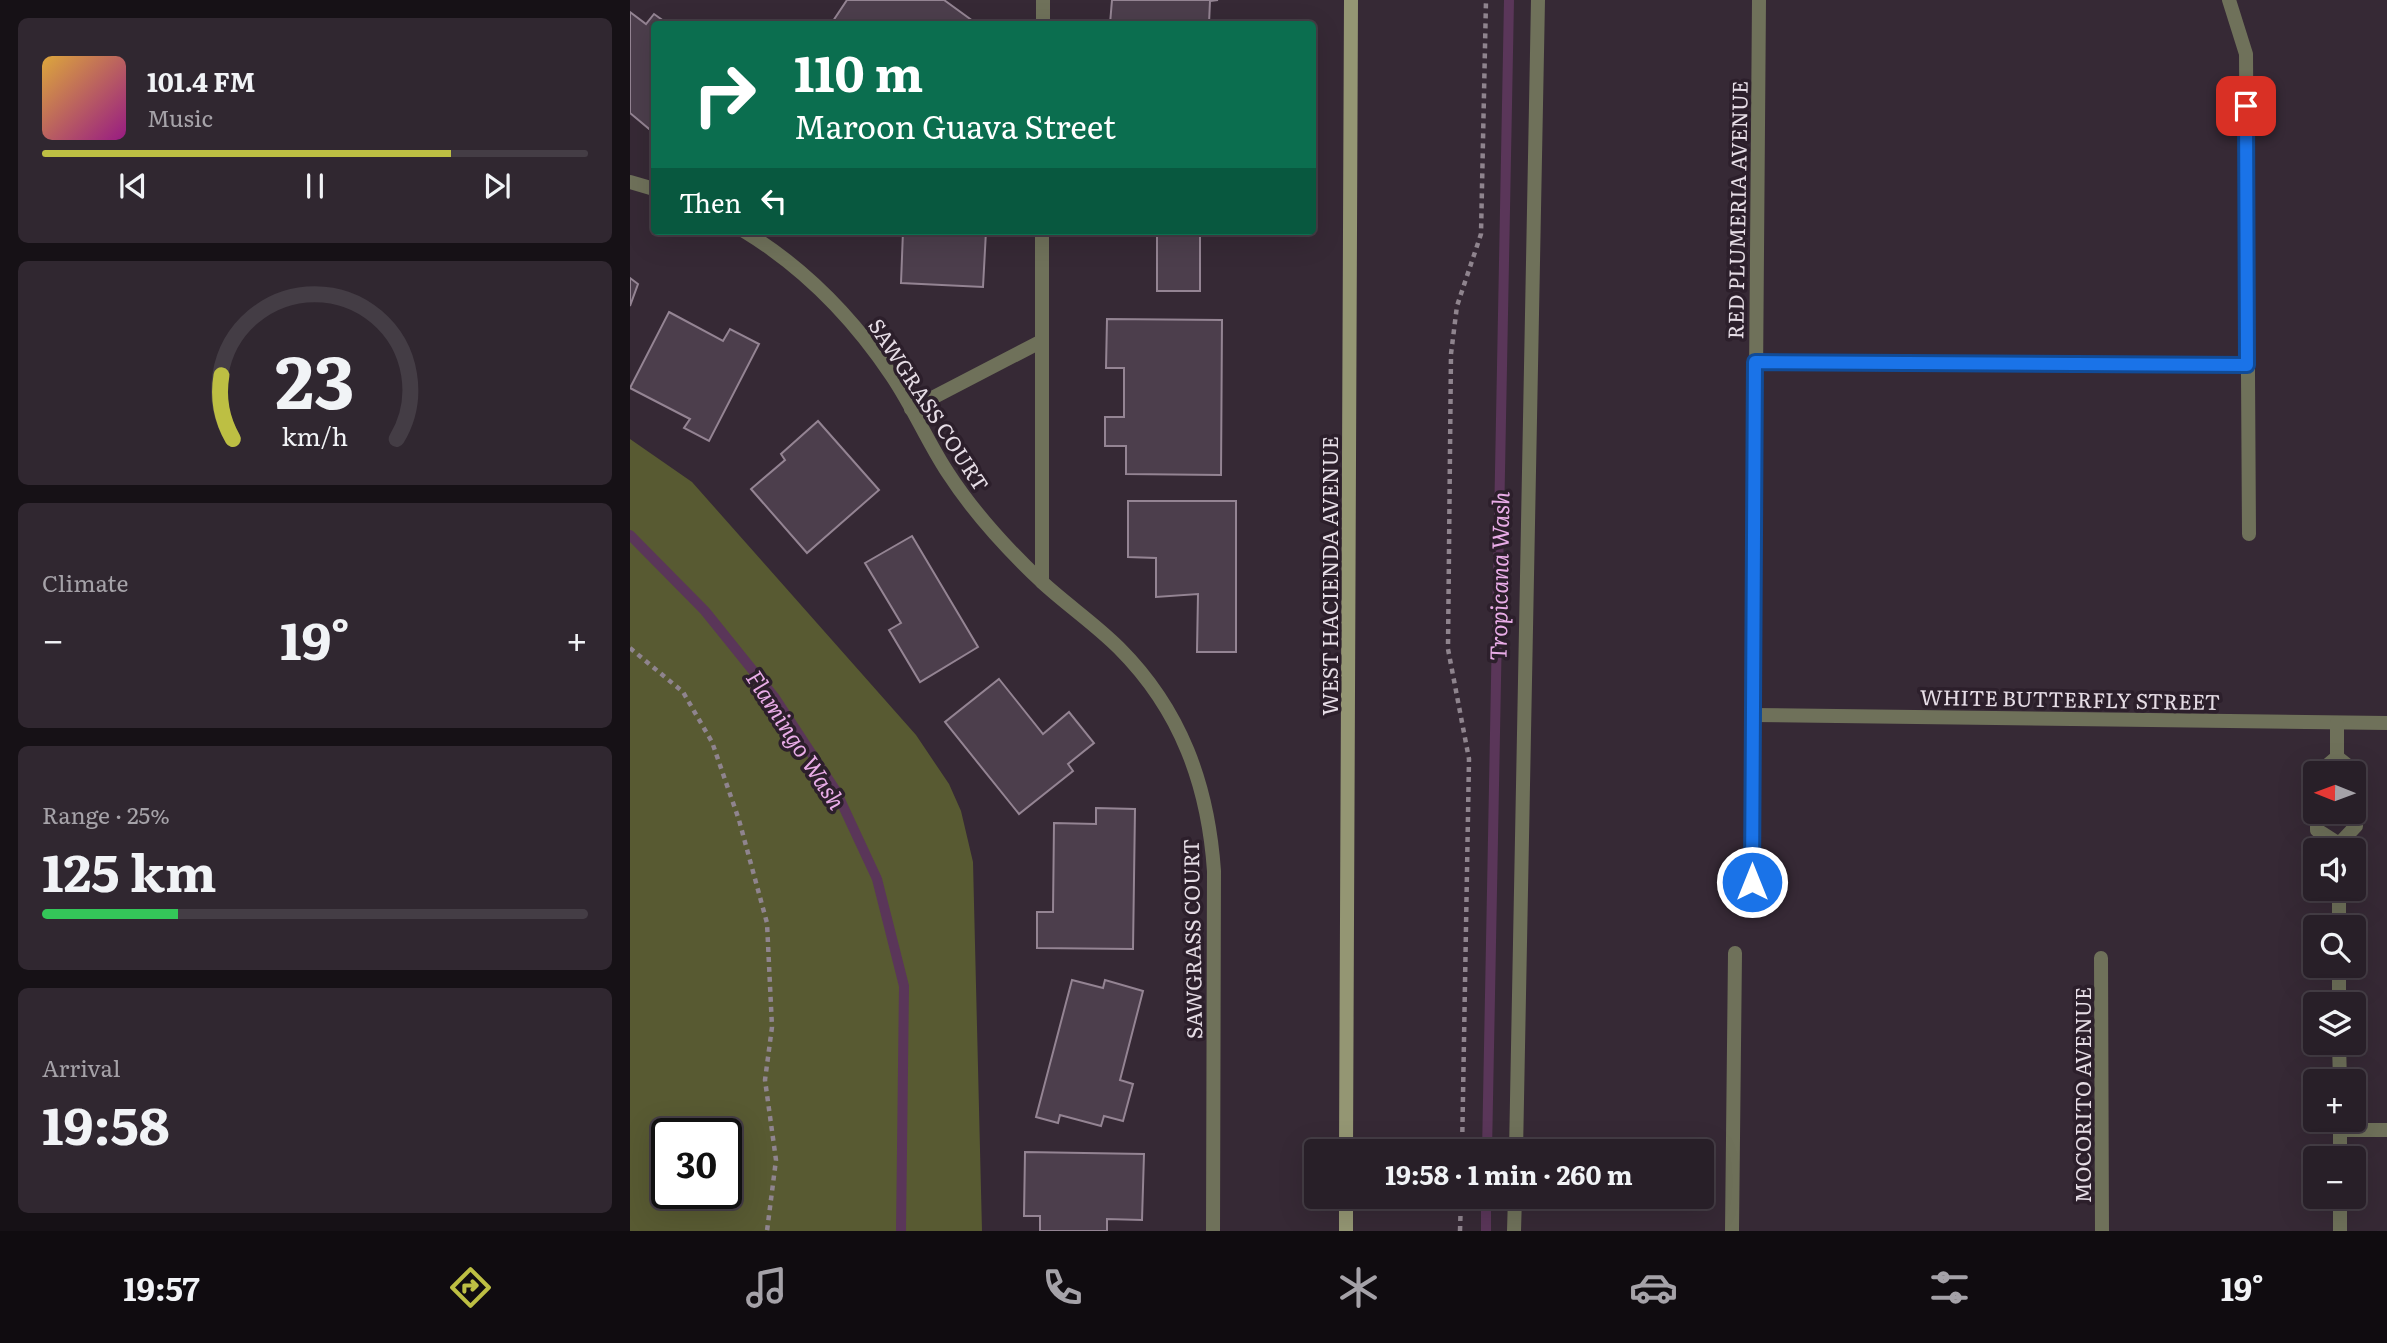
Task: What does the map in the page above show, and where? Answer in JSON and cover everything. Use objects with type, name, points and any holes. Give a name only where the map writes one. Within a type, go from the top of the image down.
[{"type":"main road","name":"WEST HACIENDA AVENUE","points":[[1346,1139],[1351,0]]},
{"type":"main road","points":[[1346,1209],[1346,1231]]},
{"type":"street","points":[[1043,0],[1043,21]]},
{"type":"street","points":[[1516,1139],[1538,0]]},
{"type":"street","name":"RED PLUMERIA AVENUE","points":[[1752,882],[1759,0]]},
{"type":"street","points":[[2229,0],[2246,54],[2249,534]]},
{"type":"street","points":[[630,182],[651,188]]},
{"type":"street","name":"SAWGRASS COURT","points":[[750,235],[783,258],[847,317],[886,367],[928,443],[973,508],[1042,582],[1118,647],[1141,672],[1178,728],[1205,797],[1214,871],[1213,1231]]},
{"type":"street","points":[[1042,235],[1042,582]]},
{"type":"street","points":[[911,409],[1042,341]]},
{"type":"street","points":[[1755,362],[2247,365]]},
{"type":"street","name":"WHITE BUTTERFLY STREET","points":[[1753,715],[2387,723]]},
{"type":"street","points":[[2332,761],[2337,757],[2337,723]]},
{"type":"street","points":[[2337,757],[2356,772],[2357,826],[2347,838]]},
{"type":"street","points":[[2317,824],[2317,830],[2327,838]]},
{"type":"street","points":[[1732,1231],[1735,953]]},
{"type":"street","name":"MOCORITO AVENUE","points":[[2101,958],[2102,1231]]},
{"type":"street","points":[[2366,1127],[2387,1129]]},
{"type":"street","points":[[1514,1231],[1515,1209]]},
{"type":"street","points":[[2340,1209],[2340,1231]]},
{"type":"path","points":[[1462,1139],[1469,759],[1448,649],[1451,354],[1458,306],[1481,234],[1486,0]]},
{"type":"path","points":[[630,648],[683,692],[712,742],[739,820],[767,923],[772,1027],[765,1080],[776,1160],[767,1231]]},
{"type":"path","points":[[1460,1231],[1461,1209]]},
{"type":"green space","points":[[630,439],[692,482],[916,735],[949,784],[961,811],[973,862],[982,1231],[630,1231]]},
{"type":"building","points":[[847,0],[944,0],[973,21],[833,21]]},
{"type":"building","points":[[1112,0],[1218,0],[1210,1],[1209,21],[1110,21]]},
{"type":"building","points":[[630,12],[646,24],[654,14],[664,21],[651,21],[651,130],[630,113]]},
{"type":"building","points":[[903,235],[986,235],[983,287],[901,283]]},
{"type":"building","points":[[1200,235],[1200,291],[1157,291],[1157,236],[1114,236]]},
{"type":"building","points":[[630,278],[638,284],[630,306]]},
{"type":"building","points":[[669,312],[723,341],[730,329],[759,344],[709,441],[684,428],[690,419],[630,388]]},
{"type":"building","points":[[1107,319],[1222,320],[1221,475],[1126,474],[1126,446],[1105,446],[1105,417],[1124,417],[1124,368],[1106,368]]},
{"type":"building","points":[[818,421],[879,490],[807,553],[751,489],[785,460],[781,454]]},
{"type":"building","points":[[1128,501],[1236,501],[1236,652],[1197,652],[1198,594],[1156,597],[1156,558],[1128,557]]},
{"type":"building","points":[[912,536],[978,647],[920,682],[889,630],[901,623],[865,563]]},
{"type":"building","points":[[999,679],[1043,734],[1069,712],[1094,743],[1068,764],[1073,771],[1019,814],[945,722]]},
{"type":"building","points":[[1096,808],[1135,809],[1133,949],[1037,948],[1037,912],[1053,912],[1054,823],[1096,824]]},
{"type":"building","points":[[1072,980],[1103,988],[1105,980],[1143,991],[1120,1080],[1133,1084],[1123,1121],[1104,1116],[1101,1126],[1060,1115],[1058,1123],[1036,1117]]},
{"type":"building","points":[[1025,1152],[1144,1154],[1142,1220],[1107,1219],[1107,1231],[1040,1231],[1040,1216],[1024,1216]]},
{"type":"waterway","name":"Tropicana Wash","points":[[1487,1139],[1509,0]]},
{"type":"waterway","name":"Flamingo Wash","points":[[630,535],[705,611],[775,698],[836,791],[877,879],[904,986],[901,1231]]},
{"type":"waterway","name":"Tropicana Wash","points":[[1486,1209],[1486,1231]]},
{"type":"route","points":[[1752,882],[1755,362],[2247,365],[2246,106]]}]
